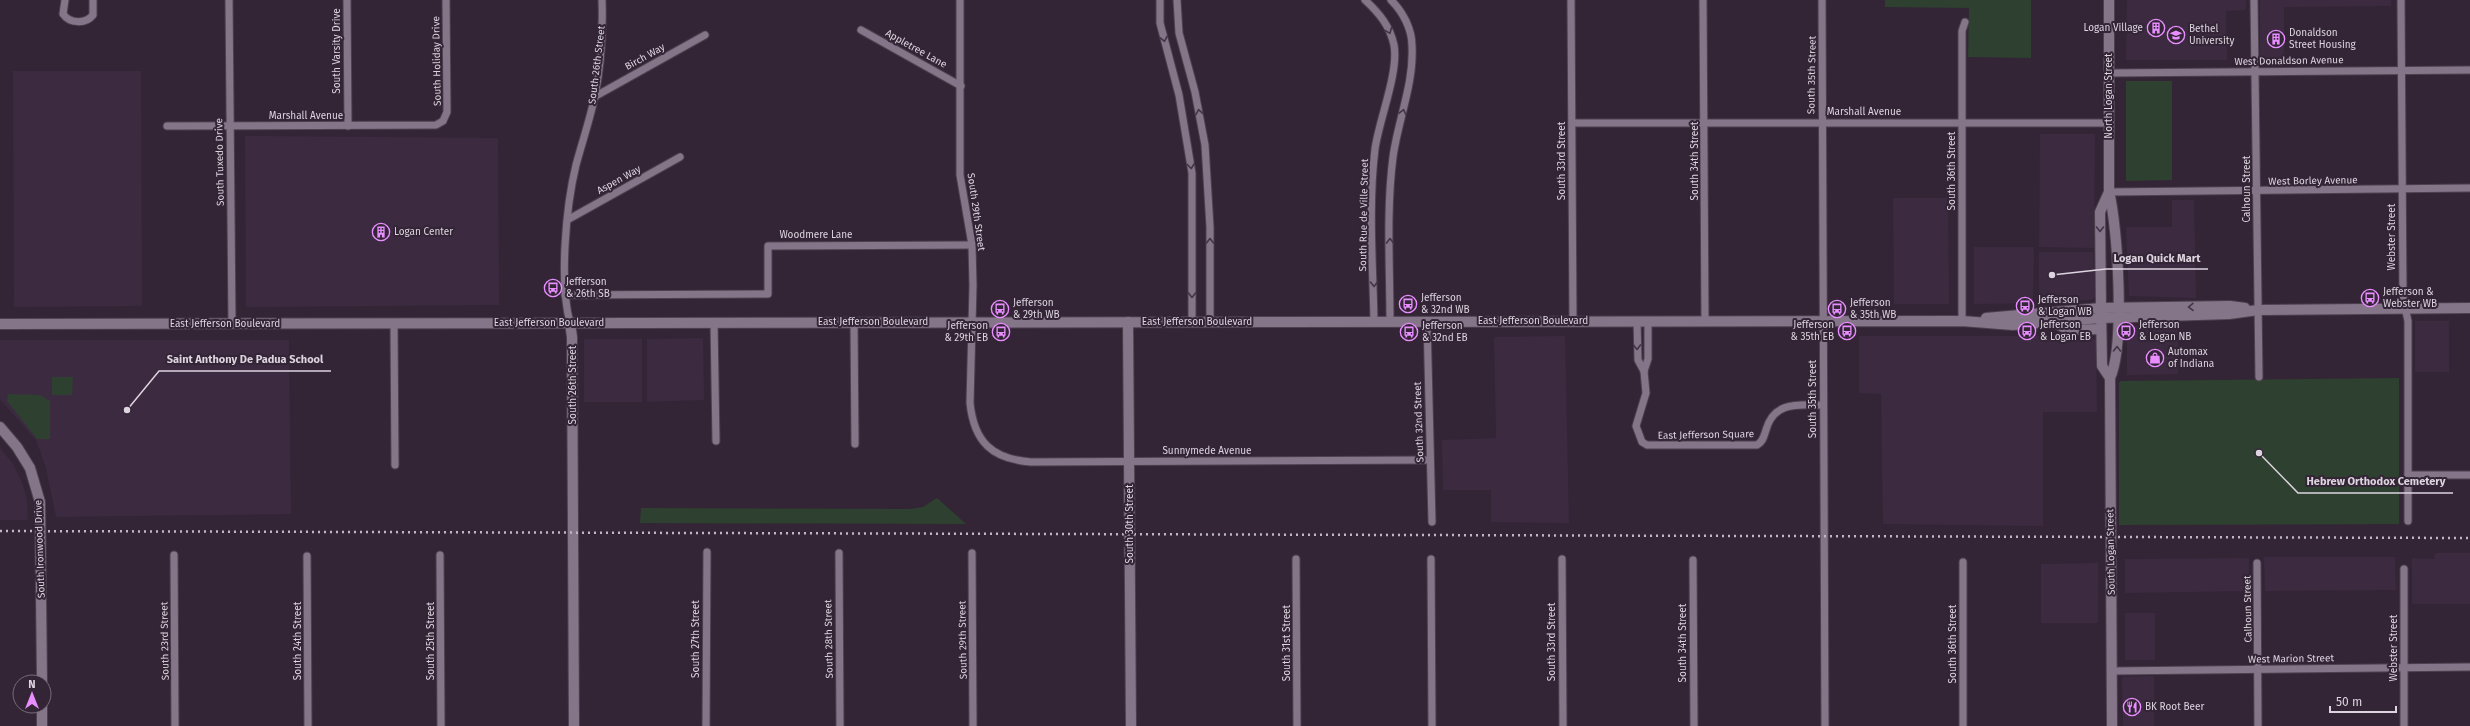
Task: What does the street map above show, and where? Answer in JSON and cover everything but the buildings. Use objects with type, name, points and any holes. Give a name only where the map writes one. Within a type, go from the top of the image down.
[{"type":"street","points":[[65,0],[63,14],[71,21],[79,22],[87,20],[93,15],[93,0]]},
{"type":"street","name":"South Tuxedo Drive","points":[[229,0],[232,323]]},
{"type":"street","name":"South Varsity Drive","points":[[347,0],[348,126]]},
{"type":"street","name":"South Holiday Drive","points":[[443,121],[447,112],[446,0]]},
{"type":"street","name":"South 26th Street","points":[[574,726],[572,345],[566,296],[569,219],[576,166],[594,97],[601,47],[602,0]]},
{"type":"street","name":"South 29th Street","points":[[960,0],[961,188],[972,245],[972,322],[970,338],[972,419],[978,435],[987,446]]},
{"type":"street","points":[[1160,0],[1160,23],[1179,95],[1192,173],[1192,322]]},
{"type":"street","points":[[1177,0],[1179,34],[1195,92],[1205,145],[1210,227],[1210,322]]},
{"type":"street","name":"South Rue de Ville Street","points":[[1365,0],[1385,21],[1394,46],[1393,67],[1380,120],[1374,156],[1374,322]]},
{"type":"street","points":[[1390,322],[1390,185],[1396,141],[1410,80],[1412,45],[1407,24],[1391,0]]},
{"type":"street","name":"South 33rd Street","points":[[1571,0],[1573,322]]},
{"type":"street","name":"South 34th Street","points":[[1703,0],[1705,322]]},
{"type":"street","name":"South 35th Street","points":[[1822,0],[1824,726]]},
{"type":"street","name":"North Logan Street","points":[[2109,0],[2109,192],[2114,212],[2118,307],[2117,318]]},
{"type":"street","name":"Calhoun Street","points":[[2254,0],[2259,377]]},
{"type":"street","name":"Webster Street","points":[[2401,0],[2403,298],[2408,321],[2408,521]]},
{"type":"street","name":"South 36th Street","points":[[1962,321],[1962,31],[1965,22]]},
{"type":"street","name":"Appletree Lane","points":[[861,30],[961,86]]},
{"type":"street","name":"Birch Way","points":[[594,97],[705,35]]},
{"type":"street","name":"West Donaldson Avenue","points":[[2109,73],[2470,70]]},
{"type":"street","name":"Marshall Avenue","points":[[167,126],[436,125],[443,121]]},
{"type":"street","name":"Marshall Avenue","points":[[1572,123],[2109,123]]},
{"type":"street","name":"Aspen Way","points":[[569,219],[680,157]]},
{"type":"street","name":"West Borley Avenue","points":[[2109,192],[2470,188]]},
{"type":"street","name":"North Logan Street","points":[[2101,313],[2100,212],[2109,192]]},
{"type":"street","name":"Woodmere Lane","points":[[566,296],[768,294],[768,246],[972,245]]},
{"type":"street","name":"East Jefferson Boulevard","points":[[1962,321],[2013,325],[2053,322],[2101,313],[2118,307],[2230,306],[2258,310]]},
{"type":"street","points":[[2258,310],[2470,308]]},
{"type":"street","name":"East Jefferson Boulevard","points":[[0,324],[1962,321],[2101,313],[2117,318],[2230,314],[2258,310]]},
{"type":"street","name":"South Logan Street","points":[[2101,313],[2102,366],[2110,378]]},
{"type":"street","name":"South Logan Street","points":[[2112,726],[2110,378],[2116,365],[2117,318]]},
{"type":"street","name":"South 32nd Street","points":[[1427,321],[1432,522]]},
{"type":"street","points":[[714,322],[716,441]]},
{"type":"street","points":[[854,322],[855,444]]},
{"type":"street","name":"South 30th Street","points":[[1128,322],[1131,726]]},
{"type":"street","name":"East Jefferson Square","points":[[1637,322],[1638,360],[1644,371],[1646,393],[1636,426],[1642,442],[1652,447],[1757,445],[1763,440],[1769,420],[1779,409],[1794,405],[1823,405]]},
{"type":"street","name":"East Jefferson Square","points":[[1644,371],[1648,359],[1648,322]]},
{"type":"street","points":[[2053,322],[2069,330],[2101,329]]},
{"type":"street","points":[[394,324],[395,465]]},
{"type":"street","name":"South Ironwood Drive","points":[[0,427],[17,447],[30,468],[40,502],[42,674]]},
{"type":"street","name":"Sunnymede Avenue","points":[[987,446],[1002,456],[1015,460],[1430,460]]},
{"type":"street","points":[[2408,475],[2470,475]]},
{"type":"street","name":"South 27th Street","points":[[706,726],[707,552]]},
{"type":"street","name":"South 28th Street","points":[[839,552],[840,726]]},
{"type":"street","name":"South 29th Street","points":[[972,553],[973,726]]},
{"type":"street","name":"South 23rd Street","points":[[174,555],[175,726]]},
{"type":"street","name":"South 24th Street","points":[[307,556],[308,726]]},
{"type":"street","name":"South 25th Street","points":[[440,556],[441,726]]},
{"type":"street","points":[[1431,558],[1432,726]]},
{"type":"street","name":"South 31st Street","points":[[1296,559],[1297,726]]},
{"type":"street","name":"South 33rd Street","points":[[1562,559],[1562,726]]},
{"type":"street","name":"South 34th Street","points":[[1693,560],[1694,726]]},
{"type":"street","name":"South 36th Street","points":[[1963,562],[1963,726]]},
{"type":"street","name":"Calhoun Street","points":[[2257,563],[2258,726]]},
{"type":"street","name":"Webster Street","points":[[2404,569],[2404,726]]},
{"type":"street","name":"West Marion Street","points":[[2112,671],[2470,667]]},
{"type":"street","points":[[42,714],[42,726]]},
{"type":"shaded area","name":"Bethel University","points":[[2127,0],[2246,0],[2246,10],[2226,11],[2227,60],[2126,60]]},
{"type":"shaded area","name":"Bethel University","points":[[2260,0],[2391,0],[2391,6],[2284,7],[2284,60],[2260,60]]},
{"type":"shaded area","points":[[13,71],[141,71],[142,306],[14,307]]},
{"type":"shaded area","points":[[2040,134],[2095,134],[2094,248],[2039,247]]},
{"type":"shaded area","points":[[245,136],[498,138],[499,305],[246,307]]},
{"type":"shaded area","points":[[1893,198],[1948,198],[1949,304],[1894,304]]},
{"type":"shaded area","points":[[2172,200],[2194,200],[2196,298],[2129,296],[2126,227],[2172,227]]},
{"type":"shaded area","points":[[1974,247],[2034,247],[2033,303],[1974,304]]},
{"type":"shaded area","points":[[2039,252],[2093,252],[2095,297],[2091,300],[2039,303]]},
{"type":"shaded area","points":[[2415,321],[2449,321],[2449,372],[2415,372]]},
{"type":"shaded area","points":[[2132,326],[2178,326],[2178,374],[2127,375],[2127,330]]},
{"type":"shaded area","points":[[1565,336],[1569,523],[1491,522],[1491,490],[1443,490],[1442,440],[1496,438],[1494,337]]},
{"type":"shaded area","points":[[1859,336],[2092,336],[2096,341],[2097,412],[2043,412],[2043,526],[1883,524],[1881,394],[1859,393]]},
{"type":"shaded area","points":[[703,338],[704,400],[647,402],[647,339]]},
{"type":"shaded area","points":[[584,339],[642,339],[642,402],[584,402]]},
{"type":"shaded area","points":[[0,340],[289,340],[291,514],[56,517],[46,468],[36,440],[0,399]]},
{"type":"shaded area","points":[[0,448],[13,464],[23,485],[27,499],[28,520],[0,520]]},
{"type":"shaded area","points":[[2436,553],[2470,553],[2470,604],[2412,604],[2412,558],[2434,559]]},
{"type":"shaded area","points":[[2264,557],[2395,557],[2396,590],[2265,591]]},
{"type":"shaded area","points":[[2249,558],[2249,591],[2125,593],[2125,559]]},
{"type":"shaded area","points":[[2098,563],[2098,623],[2041,623],[2041,564]]},
{"type":"shaded area","points":[[2125,613],[2155,613],[2155,660],[2125,660]]},
{"type":"shaded area","points":[[2154,676],[2154,726],[2123,726],[2122,677]]},
{"type":"green space","points":[[1885,0],[2031,0],[2031,58],[1968,57],[1969,8],[1885,7]]},
{"type":"green space","points":[[2126,81],[2172,81],[2172,180],[2126,181]]},
{"type":"green space","points":[[52,377],[73,377],[72,395],[52,395]]},
{"type":"green space","points":[[2399,378],[2399,524],[2119,525],[2119,383],[2121,381]]},
{"type":"green space","points":[[8,394],[40,395],[50,401],[50,439],[37,439],[7,401]]},
{"type":"green space","points":[[937,498],[966,524],[640,523],[641,508],[910,509],[923,507]]},
{"type":"railway","points":[[0,531],[2470,538]]},
{"type":"place","name":"Logan Village","points":[[2156,28]]},
{"type":"place","name":"Bethel University","points":[[2176,35]]},
{"type":"place","name":"Donaldson Street Housing","points":[[2276,39]]},
{"type":"place","name":"Logan Center","points":[[381,232]]},
{"type":"place","name":"Logan Quick Mart","points":[[2052,275]]},
{"type":"place","name":"Jefferson & 26th SB","points":[[553,288]]},
{"type":"place","name":"Jefferson & Webster WB","points":[[2370,298]]},
{"type":"place","name":"Jefferson & 32nd WB","points":[[1408,304]]},
{"type":"place","name":"Jefferson & Logan WB","points":[[2025,306]]},
{"type":"place","name":"Jefferson & 29th WB","points":[[1000,309]]},
{"type":"place","name":"Jefferson & 35th WB","points":[[1837,309]]},
{"type":"place","name":"Jefferson & 35th EB","points":[[1847,331]]},
{"type":"place","name":"Jefferson & Logan EB","points":[[2027,331]]},
{"type":"place","name":"Jefferson & Logan NB","points":[[2126,331]]},
{"type":"place","name":"Jefferson & 29th EB","points":[[1001,332]]},
{"type":"place","name":"Jefferson & 32nd EB","points":[[1409,332]]},
{"type":"place","name":"Automax of Indiana","points":[[2155,358]]},
{"type":"place","name":"Saint Anthony De Padua School","points":[[127,410]]},
{"type":"place","name":"Hebrew Orthodox Cemetery","points":[[2259,453]]},
{"type":"place","name":"BK Root Beer","points":[[2132,707]]}]
